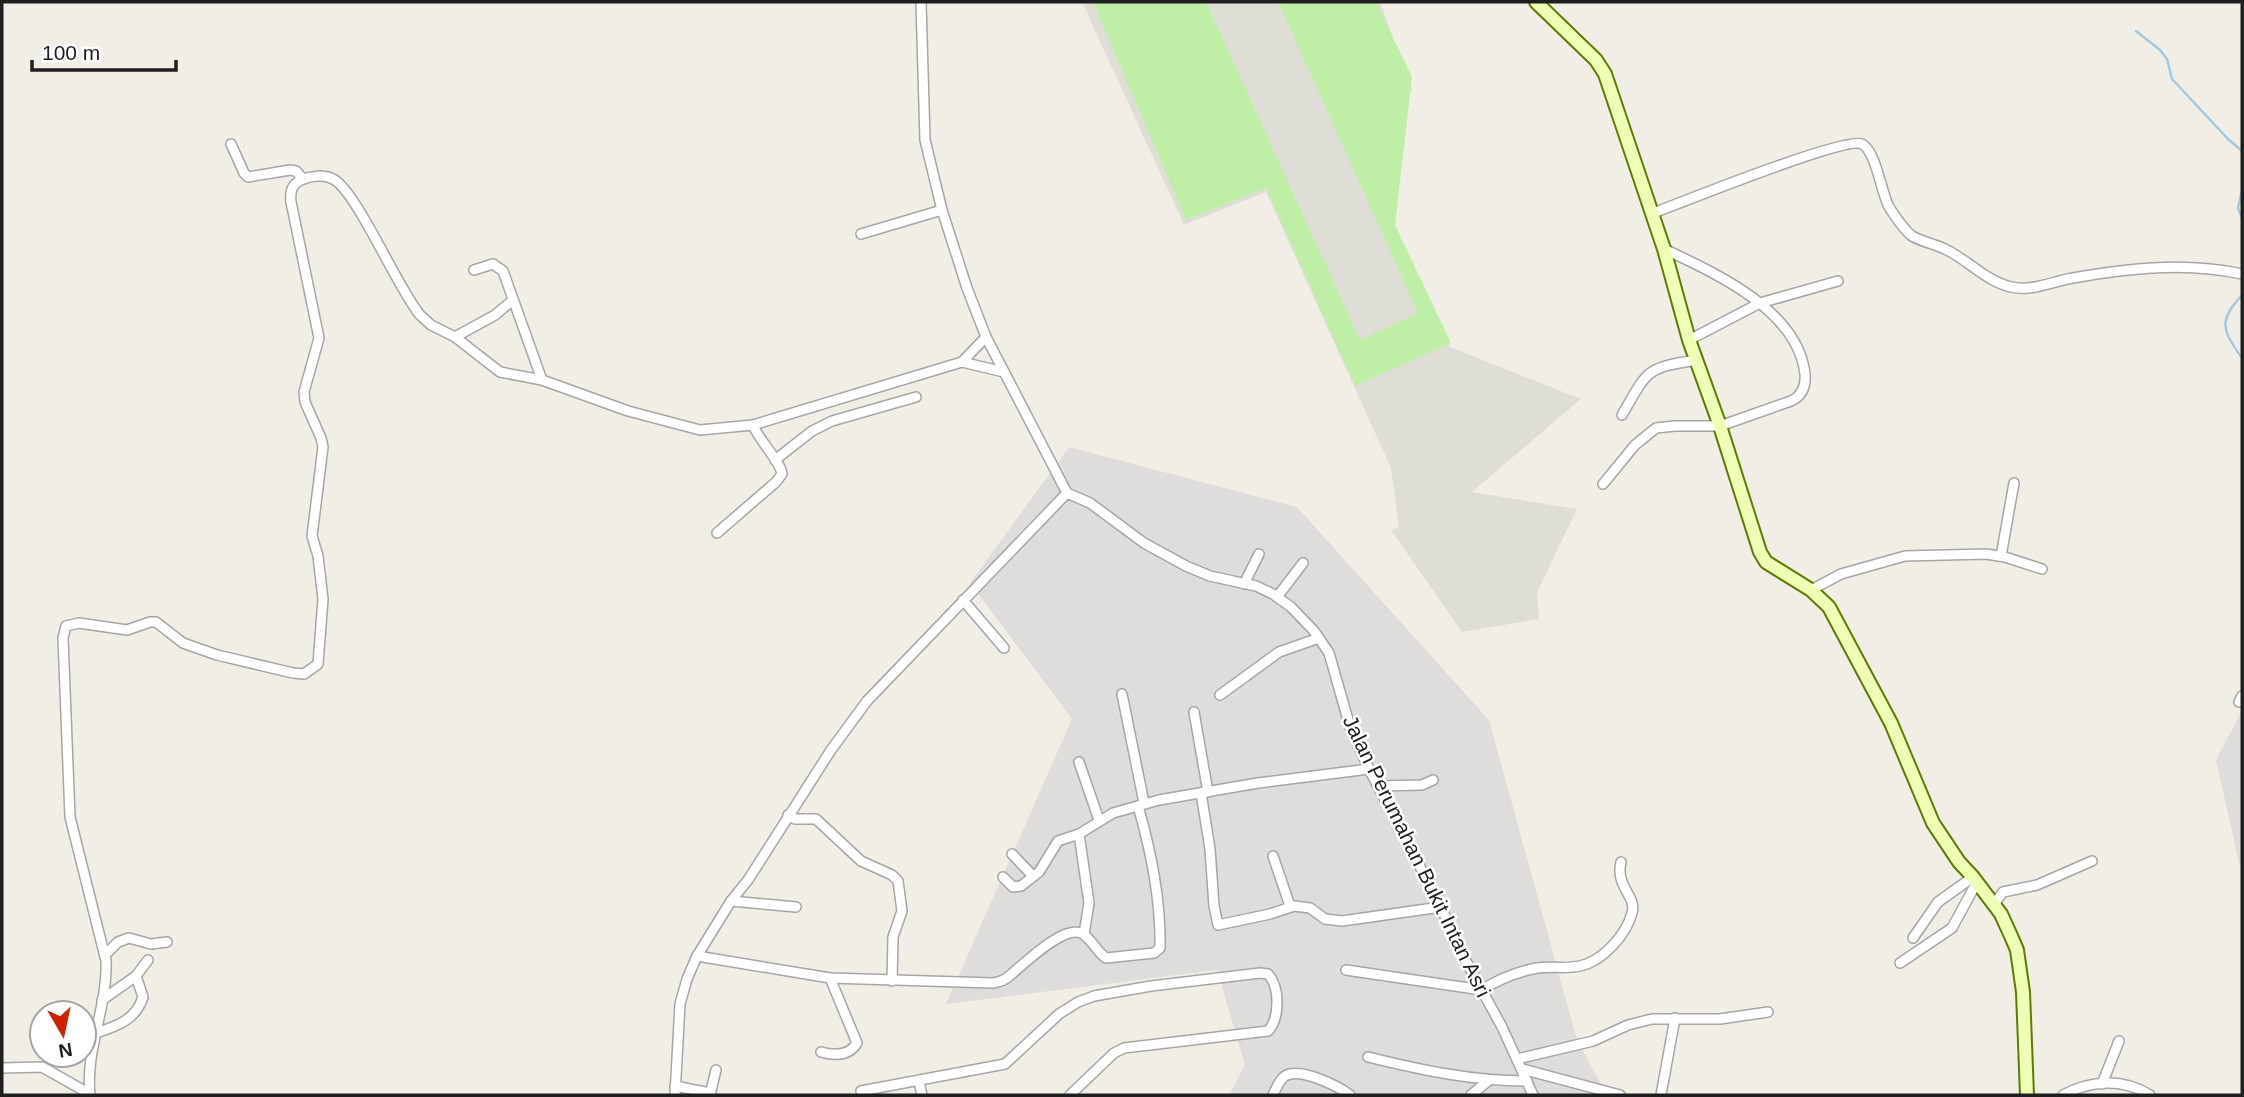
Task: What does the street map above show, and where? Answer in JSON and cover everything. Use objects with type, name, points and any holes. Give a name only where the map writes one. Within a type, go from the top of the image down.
[{"type":"street","points":[[716,1070],[710,1094],[675,1091],[680,1004],[697,956],[831,750],[867,701],[1067,493],[986,337],[942,210],[925,139],[921,2]]},
{"type":"street","points":[[1536,2],[1596,60],[1605,74],[1664,249],[1689,340],[1760,552],[1766,562],[1811,590],[1829,607],[1891,723],[1933,823],[1959,862],[1995,907],[2017,950],[2023,992],[2026,1095]]},
{"type":"street","points":[[1651,214],[1814,154],[1857,143],[1867,149],[1889,206],[1912,235],[1944,248],[1992,279],[2011,287],[2169,266],[2219,269],[2242,274]]},
{"type":"street","points":[[231,144],[248,177],[290,170],[296,171],[303,179]]},
{"type":"street","points":[[98,1022],[107,971],[106,954],[70,817],[63,638],[66,626],[79,622],[127,631],[156,622],[183,643],[216,655],[293,674],[304,674],[318,664],[323,599],[318,556],[312,536],[323,447],[307,409],[304,392],[319,338],[290,196],[292,186],[303,179],[318,176],[335,180],[353,202],[414,309],[431,325],[455,337],[499,372],[542,380],[675,425],[719,429],[753,425],[845,399],[962,362],[986,337]]},
{"type":"street","points":[[861,234],[942,210]]},
{"type":"street","points":[[1603,484],[1635,445],[1656,428],[1675,425],[1720,426],[1782,405],[1802,393],[1805,376],[1796,346],[1779,321],[1760,303],[1717,274],[1664,249]]},
{"type":"street","points":[[474,270],[488,264],[499,266],[505,275],[542,380]]},
{"type":"street","points":[[1689,340],[1760,303],[1838,281]]},
{"type":"street","points":[[455,337],[495,315],[513,300]]},
{"type":"street","points":[[1622,415],[1652,370],[1664,365],[1697,360]]},
{"type":"street","points":[[962,362],[1004,372]]},
{"type":"street","points":[[775,460],[812,431],[850,415],[916,397]]},
{"type":"street","points":[[845,399],[850,415]]},
{"type":"street","points":[[718,533],[779,479],[782,469],[761,442],[753,425]]},
{"type":"street","points":[[2001,556],[2014,483]]},
{"type":"street","name":"Jalan Perumahan Bukit Intan Asri","points":[[1067,493],[1084,499],[1144,543],[1186,566],[1210,576],[1256,586],[1277,597],[1299,615],[1319,638],[1331,657],[1345,710],[1369,769],[1441,907],[1533,1095]]},
{"type":"street","points":[[1244,584],[1259,554]]},
{"type":"street","points":[[1811,590],[1842,574],[1905,556],[1986,554],[2042,569]]},
{"type":"street","points":[[1277,597],[1303,563]]},
{"type":"street","points":[[963,600],[1004,648]]},
{"type":"street","points":[[1220,695],[1279,652],[1319,638]]},
{"type":"street","points":[[697,956],[830,978],[993,983],[1009,976],[1027,959],[1056,940],[1074,932],[1084,934],[1101,955],[1109,959],[1154,953],[1160,948],[1160,919],[1122,694]]},
{"type":"street","points":[[1194,712],[1218,925],[1260,917],[1290,906],[1304,906],[1325,919],[1335,921],[1441,907]]},
{"type":"street","points":[[1079,762],[1099,820]]},
{"type":"street","points":[[1003,877],[1016,888],[1042,868],[1058,841],[1079,834],[1099,820],[1141,804],[1204,792],[1369,769]]},
{"type":"street","points":[[1378,786],[1422,785],[1433,780]]},
{"type":"street","points":[[788,815],[795,819],[817,820],[861,861],[892,875],[898,881],[902,911],[892,937],[892,981]]},
{"type":"street","points":[[1079,834],[1089,897],[1084,934]]},
{"type":"street","points":[[1012,854],[1033,876]]},
{"type":"street","points":[[1273,856],[1290,906]]},
{"type":"street","points":[[1995,907],[2003,892],[2041,883],[2092,861]]},
{"type":"street","points":[[1346,970],[1482,990],[1496,981],[1524,971],[1589,963],[1608,949],[1621,934],[1633,909],[1632,900],[1620,880],[1621,862]]},
{"type":"street","points":[[1913,938],[1938,902],[1975,880]]},
{"type":"street","points":[[1900,963],[1952,928],[1975,880]]},
{"type":"street","points":[[731,901],[796,907]]},
{"type":"street","points":[[106,954],[118,942],[129,937],[151,944],[167,942]]},
{"type":"street","points":[[102,1000],[136,976],[148,960]]},
{"type":"street","points":[[861,1091],[1005,1065],[1059,1014],[1094,996],[1260,973],[1268,974],[1273,979],[1277,1000],[1273,1023],[1268,1031],[1124,1048],[1114,1053],[1070,1095]]},
{"type":"street","points":[[98,1032],[128,1020],[137,1012],[143,998],[136,976]]},
{"type":"street","points":[[821,1052],[843,1054],[851,1051],[857,1043],[830,978]]},
{"type":"street","points":[[1517,1059],[1594,1041],[1642,1021],[1675,1018],[1720,1019],[1768,1012]]},
{"type":"street","points":[[1661,1095],[1675,1018]]},
{"type":"street","points":[[2102,1084],[2119,1041]]},
{"type":"street","points":[[1368,1057],[1418,1070],[1488,1081],[1527,1082]]},
{"type":"street","points":[[2,1068],[42,1068],[90,1094],[90,1069]]},
{"type":"street","points":[[1521,1069],[1620,1095]]},
{"type":"street","points":[[1273,1095],[1282,1079],[1293,1074],[1316,1077],[1350,1095]]},
{"type":"street","points":[[1471,1095],[1488,1081]]},
{"type":"street","points":[[919,1082],[922,1095]]},
{"type":"street","points":[[2063,1095],[2074,1089],[2102,1084],[2133,1085],[2150,1095]]},
{"type":"shaded area","points":[[1082,2],[1380,2],[1412,90],[1408,93],[1395,226],[1450,347],[1581,399],[1472,492],[1577,509],[1537,592],[1539,619],[1462,632],[1391,530],[1399,527],[1391,468],[1266,192],[1184,225]]},
{"type":"shaded area","points":[[1069,447],[1297,507],[1489,720],[1577,1040],[1607,1095],[1229,1095],[1245,1065],[1217,970],[946,1004],[1072,719],[970,583]]},
{"type":"shaded area","points":[[2242,710],[2242,876],[2216,760]]},
{"type":"green space","points":[[1093,2],[1206,2],[1360,340],[1418,313],[1278,2],[1376,2],[1412,77],[1395,225],[1451,343],[1355,386],[1266,188],[1186,220]]},
{"type":"waterway","points":[[2136,31],[2160,50],[2167,59],[2172,79],[2242,151]]},
{"type":"waterway","points":[[2242,190],[2238,208],[2242,218]]},
{"type":"waterway","points":[[2242,295],[2229,312],[2225,326],[2230,340],[2242,358]]}]
